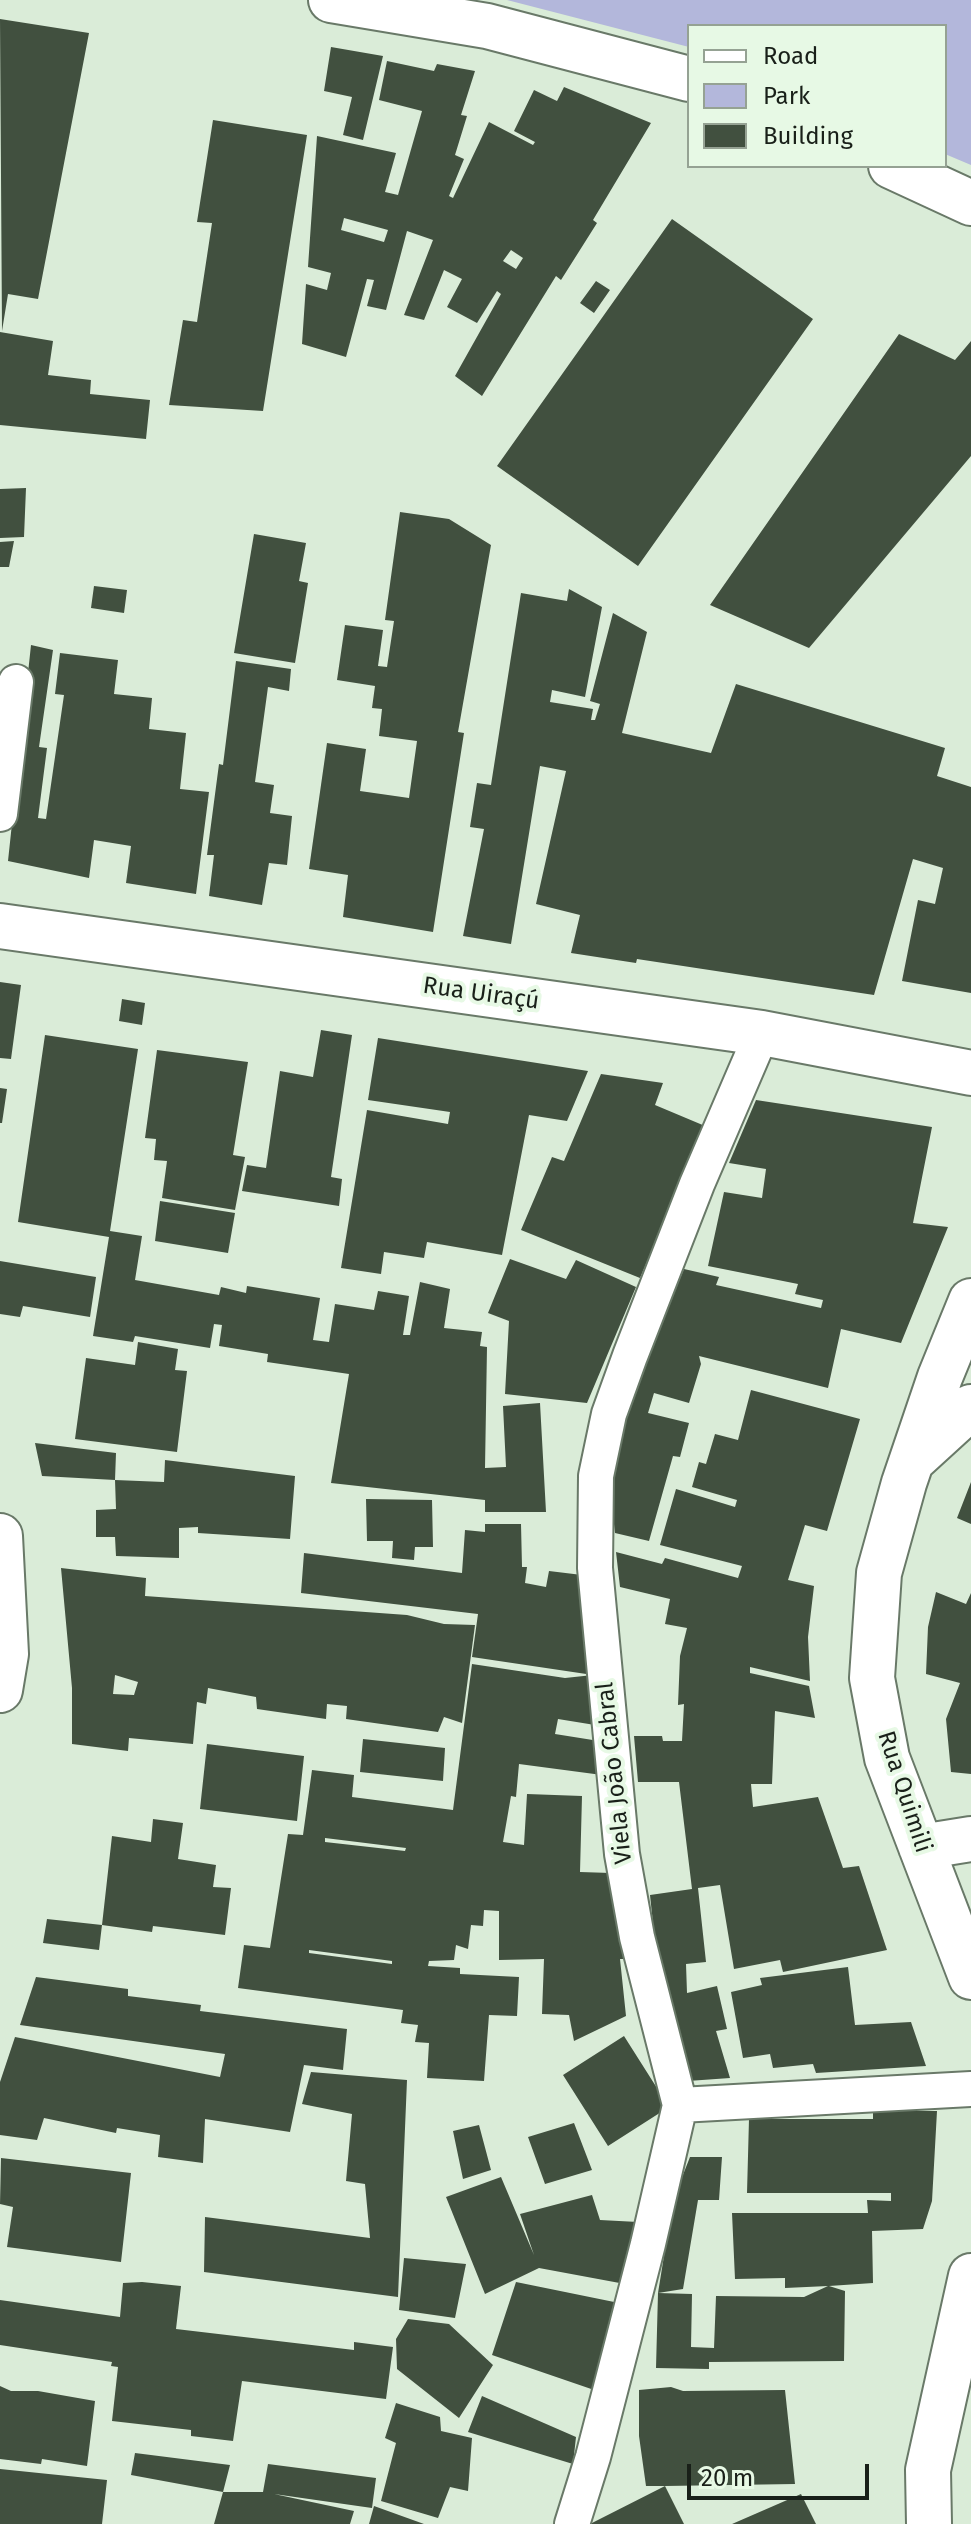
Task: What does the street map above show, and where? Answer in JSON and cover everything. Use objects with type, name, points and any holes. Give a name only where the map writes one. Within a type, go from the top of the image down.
[{"type":"street","points":[[331,0],[487,26],[687,78]]},
{"type":"street","points":[[895,168],[971,203]]},
{"type":"street","name":"Rua Uiraçú","points":[[0,926],[762,1033],[968,1076]]},
{"type":"street","name":"Rua Quimili","points":[[971,1301],[940,1377],[879,1573],[872,1678],[887,1758],[971,1977]]},
{"type":"street","points":[[912,1461],[971,1407]]},
{"type":"street","points":[[0,1536],[6,1654],[0,1690]]},
{"type":"street","points":[[921,1847],[971,1839]]},
{"type":"street","points":[[929,2524],[928,2470],[963,2348],[971,2276]]},
{"type":"lane","points":[[0,814],[16,682]]},
{"type":"lane","name":"Viela João Cabral","points":[[572,2524],[644,2259],[680,2105],[637,1937],[622,1854],[595,1568],[596,1476],[609,1414],[630,1356],[697,1184],[762,1033]]},
{"type":"lane","points":[[680,2105],[971,2089]]},
{"type":"green space","points":[[507,0],[971,0],[971,165],[947,155],[947,24],[687,24],[687,46]]},
{"type":"building","points":[[0,19],[89,33],[38,299],[8,294],[2,331]]},
{"type":"building","points":[[331,47],[383,56],[363,140],[343,135],[352,97],[324,91]]},
{"type":"building","points":[[387,61],[434,71],[437,64],[475,71],[461,115],[467,116],[455,155],[464,159],[449,196],[453,198],[489,122],[533,145],[535,142],[514,131],[534,90],[557,101],[564,87],[651,123],[593,220],[597,223],[561,280],[556,276],[482,396],[455,376],[501,294],[497,291],[477,323],[447,307],[462,279],[444,270],[424,320],[404,315],[433,240],[407,231],[386,310],[367,306],[374,280],[367,279],[346,357],[302,344],[306,284],[327,290],[331,273],[308,267],[317,136],[396,153],[385,192],[398,195],[422,111],[379,100]],"holes":[[[344,218],[388,230],[384,242],[341,230]],[[511,250],[523,258],[516,269],[503,261]]]},
{"type":"building","points":[[213,120],[307,135],[263,411],[169,405],[183,320],[197,322],[212,223],[197,222]]},
{"type":"building","points":[[672,219],[813,319],[638,566],[497,466]]},
{"type":"building","points":[[596,281],[610,290],[594,313],[580,303]]},
{"type":"building","points":[[0,332],[53,341],[48,375],[91,380],[90,394],[150,400],[146,439],[0,425]]},
{"type":"building","points":[[899,334],[955,360],[971,341],[971,456],[809,648],[710,605]]},
{"type":"building","points":[[26,488],[24,537],[0,538],[0,489]]},
{"type":"building","points":[[400,512],[449,519],[491,545],[458,732],[464,733],[433,932],[343,917],[348,875],[309,869],[327,743],[366,749],[360,791],[409,798],[417,741],[379,736],[382,709],[372,708],[375,686],[337,680],[345,625],[383,630],[378,666],[387,667],[394,621],[385,620]]},
{"type":"building","points":[[254,534],[306,543],[299,581],[308,583],[295,663],[234,653]]},
{"type":"building","points":[[14,541],[9,567],[0,567],[0,542]]},
{"type":"building","points":[[94,586],[127,590],[124,613],[91,608]]},
{"type":"building","points":[[569,589],[602,607],[585,697],[552,690],[550,702],[593,709],[591,720],[595,720],[600,704],[590,701],[613,613],[647,632],[622,733],[711,753],[736,684],[945,748],[937,776],[971,787],[971,993],[902,981],[918,900],[935,904],[943,868],[913,859],[874,995],[637,959],[636,963],[571,953],[580,915],[536,904],[566,771],[540,766],[511,944],[463,936],[484,829],[470,827],[477,783],[491,785],[521,593],[567,601]]},
{"type":"building","points":[[31,645],[53,650],[39,747],[47,748],[38,818],[46,819],[64,695],[55,694],[60,653],[118,660],[114,694],[152,698],[149,729],[186,733],[180,789],[209,792],[196,894],[126,883],[131,846],[94,840],[89,878],[8,861]]},
{"type":"building","points":[[236,661],[291,669],[289,691],[268,687],[255,782],[274,785],[270,813],[292,816],[287,865],[269,863],[262,905],[209,896],[214,855],[207,855],[219,764],[223,765]]},
{"type":"building","points":[[0,982],[21,985],[11,1059],[0,1058]]},
{"type":"building","points":[[122,999],[145,1003],[142,1025],[119,1021]]},
{"type":"building","points":[[321,1030],[352,1035],[331,1177],[342,1179],[339,1206],[242,1191],[247,1165],[266,1168],[280,1071],[313,1077]]},
{"type":"building","points":[[45,1035],[138,1049],[110,1231],[142,1236],[135,1280],[219,1295],[221,1287],[246,1293],[247,1286],[320,1298],[313,1340],[329,1342],[335,1304],[374,1310],[378,1291],[409,1296],[403,1335],[410,1335],[420,1282],[450,1289],[444,1328],[482,1332],[480,1346],[487,1347],[485,1468],[506,1467],[503,1406],[540,1403],[546,1512],[485,1512],[485,1500],[331,1483],[349,1374],[267,1362],[268,1354],[219,1346],[222,1325],[214,1324],[210,1348],[135,1336],[133,1342],[93,1336],[109,1237],[18,1222]]},
{"type":"building","points":[[378,1038],[588,1071],[567,1121],[529,1115],[502,1255],[427,1242],[424,1258],[384,1252],[381,1274],[341,1268],[367,1110],[448,1124],[450,1112],[368,1100]]},
{"type":"building","points":[[157,1050],[248,1062],[233,1155],[245,1157],[235,1210],[162,1198],[167,1161],[154,1160],[156,1139],[145,1138]]},
{"type":"building","points":[[601,1074],[663,1083],[655,1105],[705,1126],[640,1278],[521,1230],[552,1157],[564,1161]]},
{"type":"building","points":[[0,1088],[7,1089],[2,1123],[0,1123]]},
{"type":"building","points":[[756,1100],[932,1127],[913,1223],[948,1227],[901,1343],[841,1329],[828,1388],[699,1356],[701,1364],[689,1403],[654,1393],[648,1413],[689,1423],[680,1457],[673,1456],[649,1541],[615,1533],[608,1471],[612,1439],[684,1269],[719,1277],[716,1285],[821,1308],[823,1300],[795,1294],[798,1284],[708,1266],[724,1192],[762,1198],[766,1169],[729,1163]]},
{"type":"building","points":[[160,1201],[235,1213],[228,1253],[155,1241]]},
{"type":"building","points":[[510,1259],[566,1279],[576,1260],[636,1287],[587,1403],[505,1394],[509,1321],[488,1313]]},
{"type":"building","points":[[0,1261],[96,1277],[90,1317],[23,1306],[20,1317],[0,1314]]},
{"type":"building","points":[[138,1342],[178,1349],[175,1370],[187,1371],[177,1452],[75,1439],[86,1358],[135,1365]]},
{"type":"building","points":[[751,1390],[860,1419],[827,1531],[805,1525],[788,1580],[814,1586],[808,1637],[810,1681],[750,1667],[750,1673],[809,1686],[815,1718],[775,1711],[772,1784],[751,1784],[753,1807],[818,1797],[843,1868],[859,1866],[887,1950],[783,1972],[780,1960],[734,1969],[720,1885],[698,1888],[706,1962],[686,1964],[687,1993],[717,1986],[727,2029],[716,2031],[730,2078],[688,2081],[661,1999],[650,1895],[692,1889],[679,1782],[638,1782],[634,1736],[662,1736],[663,1741],[682,1741],[684,1704],[678,1705],[680,1656],[687,1628],[665,1624],[670,1599],[620,1587],[616,1552],[662,1564],[665,1558],[738,1578],[742,1566],[660,1545],[676,1489],[735,1507],[737,1500],[692,1487],[699,1462],[706,1464],[715,1434],[738,1440]]},
{"type":"building","points":[[35,1443],[116,1453],[115,1480],[42,1476]]},
{"type":"building","points":[[165,1460],[295,1476],[290,1539],[198,1533],[198,1527],[179,1528],[179,1558],[116,1556],[115,1537],[96,1537],[96,1510],[116,1509],[115,1480],[164,1482]]},
{"type":"building","points":[[971,1482],[971,1524],[957,1518]]},
{"type":"building","points":[[366,1499],[432,1500],[433,1547],[415,1547],[414,1560],[392,1558],[393,1541],[367,1541]]},
{"type":"building","points":[[485,1524],[521,1524],[522,1567],[527,1567],[525,1583],[546,1587],[549,1571],[582,1575],[593,1675],[472,1657],[478,1614],[301,1593],[304,1553],[462,1573],[465,1530],[485,1532]]},
{"type":"building","points":[[61,1568],[146,1578],[145,1596],[407,1615],[444,1624],[475,1625],[462,1723],[444,1717],[438,1732],[346,1719],[347,1706],[327,1704],[326,1719],[257,1709],[256,1697],[208,1688],[206,1704],[197,1702],[193,1744],[129,1738],[128,1751],[72,1744],[72,1688]],"holes":[[[115,1675],[138,1682],[134,1695],[113,1694]]]},
{"type":"building","points":[[936,1592],[966,1604],[971,1593],[971,1774],[951,1772],[946,1719],[960,1683],[926,1674],[928,1627]]},
{"type":"building","points":[[472,1664],[565,1678],[593,1675],[595,1725],[558,1719],[555,1734],[599,1741],[602,1775],[519,1764],[516,1797],[511,1796],[503,1842],[524,1845],[527,1794],[582,1796],[580,1872],[611,1873],[616,1914],[626,1917],[629,1959],[620,1959],[626,2016],[574,2041],[569,2015],[542,2014],[544,1959],[499,1960],[499,1911],[484,1910],[483,1926],[471,1925],[468,1949],[456,1945],[454,1960],[429,1961],[428,1966],[460,1968],[460,1974],[519,1977],[517,2016],[489,2015],[484,2081],[427,2078],[429,2043],[415,2042],[418,2025],[401,2023],[403,2010],[238,1988],[244,1945],[270,1948],[288,1834],[303,1835],[312,1770],[354,1775],[352,1797],[453,1810]],"holes":[[[325,1838],[406,1848],[405,1851],[325,1842]],[[309,1950],[392,1961],[392,1964],[309,1953]]]},
{"type":"building","points":[[363,1739],[445,1748],[443,1781],[360,1772]]},
{"type":"building","points":[[207,1744],[304,1756],[297,1821],[200,1809]]},
{"type":"building","points":[[153,1819],[183,1823],[178,1859],[216,1865],[213,1887],[231,1888],[225,1935],[153,1926],[152,1932],[102,1925],[112,1836],[151,1842]]},
{"type":"building","points":[[47,1919],[102,1925],[99,1950],[43,1943]]},
{"type":"building","points":[[848,1967],[855,2025],[911,2022],[926,2066],[816,2073],[813,2064],[773,2068],[770,2054],[743,2058],[731,1992],[762,1985],[760,1978]]},
{"type":"building","points":[[36,1977],[128,1989],[128,1996],[201,2005],[200,2011],[347,2029],[343,2070],[304,2065],[290,2132],[205,2119],[203,2163],[158,2157],[160,2135],[117,2128],[116,2133],[44,2118],[37,2140],[0,2135],[0,2082],[15,2037],[220,2077],[225,2054],[20,2025]]},
{"type":"building","points":[[624,2036],[669,2107],[608,2146],[563,2075]]},
{"type":"building","points":[[311,2072],[407,2080],[398,2297],[204,2272],[205,2217],[370,2238],[365,2184],[346,2181],[352,2114],[302,2104]]},
{"type":"building","points":[[873,2111],[937,2111],[932,2201],[923,2229],[872,2231],[873,2283],[829,2286],[845,2291],[844,2361],[709,2362],[709,2369],[656,2368],[658,2293],[692,2294],[691,2347],[714,2348],[716,2296],[804,2297],[828,2286],[785,2288],[785,2278],[735,2279],[732,2213],[868,2213],[867,2200],[891,2201],[891,2193],[747,2193],[749,2119],[873,2119]]},
{"type":"building","points":[[574,2123],[592,2170],[545,2184],[528,2137]]},
{"type":"building","points":[[479,2125],[491,2170],[463,2179],[453,2131]]},
{"type":"building","points":[[690,2157],[722,2157],[719,2200],[698,2200],[683,2289],[658,2293],[673,2200]]},
{"type":"building","points":[[1,2158],[131,2173],[121,2262],[7,2247],[13,2207],[0,2204]]},
{"type":"building","points":[[501,2177],[534,2255],[520,2214],[592,2195],[600,2220],[638,2222],[625,2284],[539,2268],[485,2294],[446,2197]]},
{"type":"building","points":[[404,2258],[466,2264],[455,2318],[399,2310]]},
{"type":"building","points":[[516,2282],[624,2304],[600,2392],[492,2355]]},
{"type":"building","points":[[123,2283],[181,2286],[176,2329],[354,2350],[354,2342],[393,2347],[386,2399],[242,2381],[233,2441],[191,2436],[191,2430],[112,2421],[118,2367],[111,2366],[112,2362],[0,2345],[0,2300],[120,2317]]},
{"type":"building","points":[[408,2319],[449,2324],[493,2365],[459,2418],[397,2369],[396,2339]]},
{"type":"building","points":[[0,2386],[11,2391],[38,2391],[95,2401],[87,2466],[42,2459],[41,2464],[0,2459]]},
{"type":"building","points":[[671,2387],[683,2391],[785,2390],[795,2484],[646,2486],[639,2436],[639,2390]]},
{"type":"building","points":[[482,2396],[576,2437],[573,2464],[468,2432]]},
{"type":"building","points":[[396,2403],[440,2417],[441,2431],[472,2438],[468,2491],[450,2487],[438,2518],[381,2501],[396,2443],[385,2438]]},
{"type":"building","points":[[135,2453],[230,2465],[223,2492],[131,2475]]},
{"type":"building","points":[[268,2464],[376,2478],[372,2508],[274,2494],[354,2511],[350,2524],[214,2524],[223,2492],[263,2492]]},
{"type":"building","points":[[0,2469],[107,2480],[102,2524],[0,2524]]},
{"type":"building","points":[[665,2486],[684,2524],[590,2524]]},
{"type":"building","points":[[801,2494],[816,2524],[732,2524]]},
{"type":"building","points":[[374,2506],[424,2524],[369,2524]]}]
